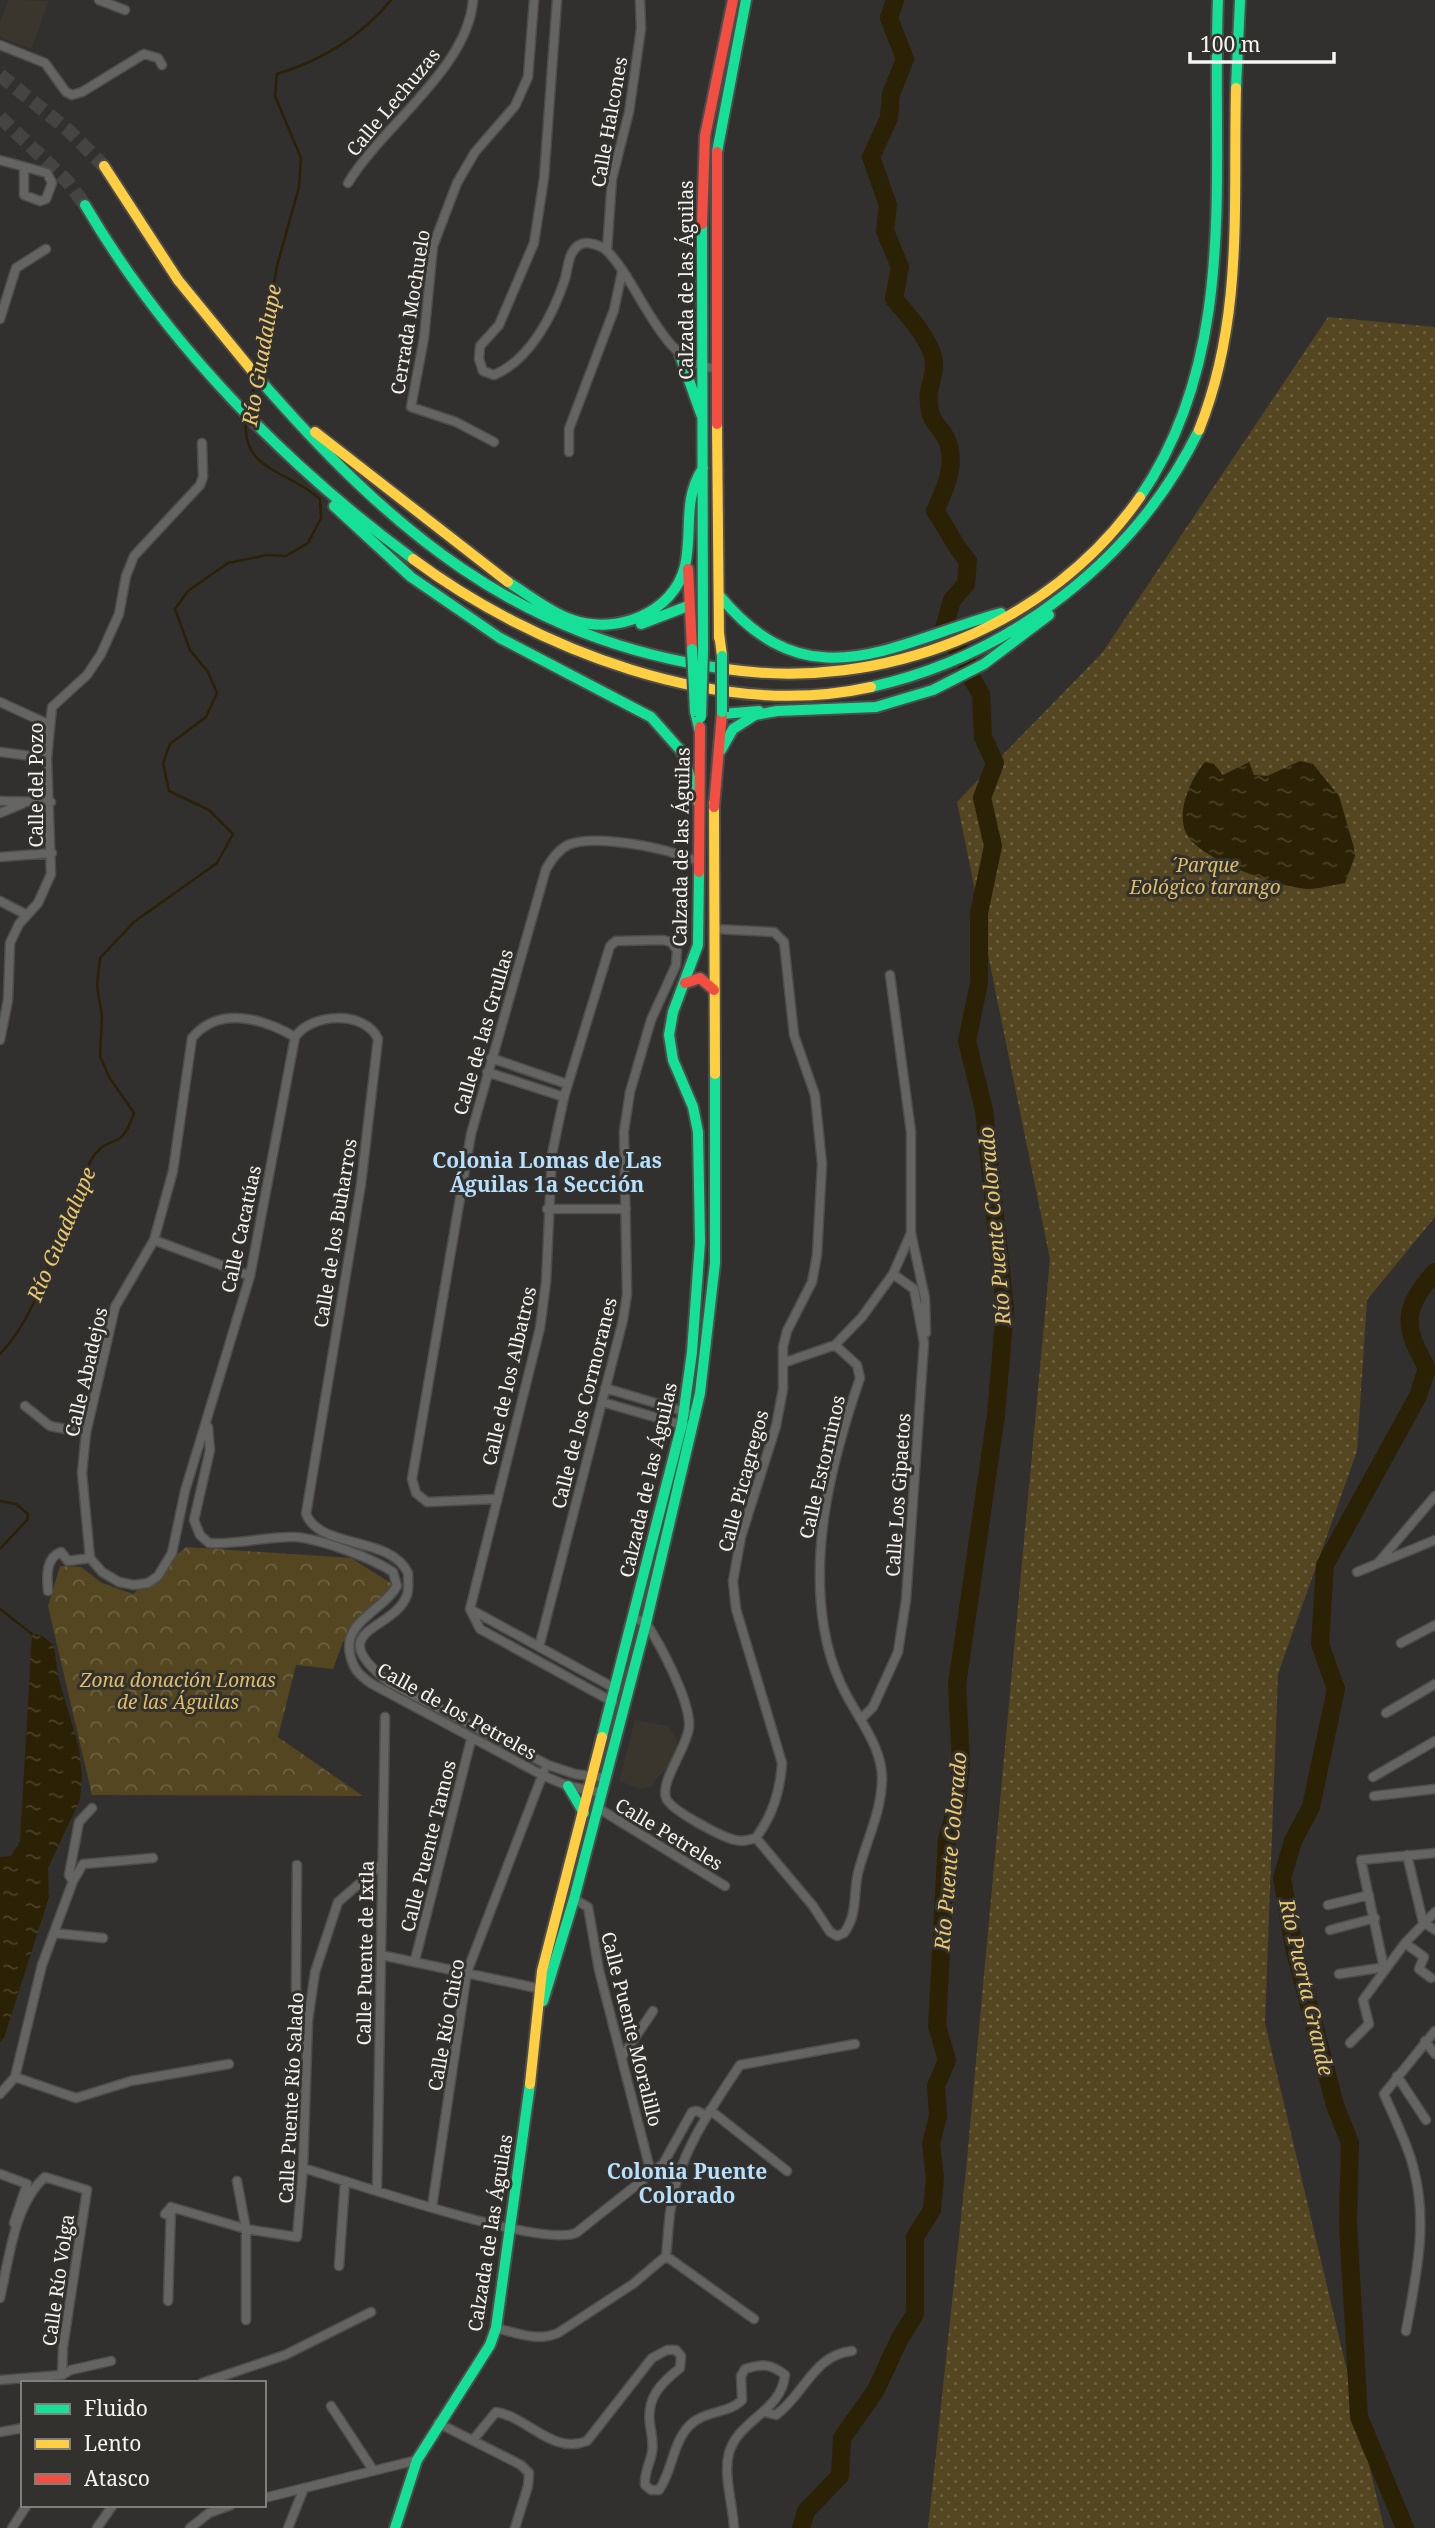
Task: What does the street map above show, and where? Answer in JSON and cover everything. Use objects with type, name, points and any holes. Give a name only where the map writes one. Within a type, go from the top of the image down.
[{"type":"main road","name":"Calzada de las Águilas","points":[[544,1989],[544,1963],[584,1813],[596,1791],[646,1623],[687,1422],[698,1260],[698,1129],[693,1102],[671,1052],[669,1035],[673,1009],[696,961],[705,136],[733,0]]},
{"type":"main road","name":"Calzada de las Águilas","points":[[600,1777],[613,1702],[634,1618],[687,1422],[696,1415],[715,1263],[714,807],[720,714],[720,656],[715,213],[717,138],[746,0]]},
{"type":"main road","points":[[104,166],[130,211],[202,313],[346,476],[432,550],[525,609],[586,634],[673,661],[732,671],[835,674],[895,664],[923,655],[979,633],[1041,596],[1127,513],[1149,484],[1173,442],[1195,389],[1208,334],[1214,281],[1218,0]]},
{"type":"main road","points":[[85,205],[136,288],[210,374],[321,484],[442,581],[515,624],[597,656],[676,679],[763,693],[838,692],[910,677],[966,656],[1055,603],[1141,524],[1165,494],[1190,450],[1213,396],[1228,340],[1234,289],[1236,72],[1240,0]]},
{"type":"main road","points":[[680,355],[685,376],[703,418]]},
{"type":"main road","points":[[293,418],[356,461],[478,562],[531,596],[583,623],[607,629],[628,628],[688,606]]},
{"type":"main road","points":[[698,650],[688,606],[688,494],[693,481],[703,468]]},
{"type":"main road","points":[[321,484],[331,502],[402,569],[500,638],[651,717],[682,752],[698,802]]},
{"type":"main road","points":[[583,623],[620,623],[648,613],[672,593],[687,564]]},
{"type":"main road","points":[[719,595],[744,625],[776,649],[802,657],[830,659],[888,650],[942,635],[997,614],[1020,610]]},
{"type":"main road","points":[[714,807],[721,750],[720,714],[835,711],[876,707],[933,690],[984,664],[1018,641],[1044,620],[1055,603]]},
{"type":"main road","points":[[721,750],[740,722],[755,715],[777,711]]},
{"type":"main road","points":[[698,876],[715,876]]},
{"type":"main road","points":[[685,983],[700,978],[714,990]]},
{"type":"main road","points":[[693,1102],[706,1104],[716,1096]]},
{"type":"main road","points":[[568,1786],[579,1800],[584,1813]]},
{"type":"main road","name":"Calzada de las Águilas","points":[[395,2528],[417,2460],[490,2345],[496,2328],[541,2003],[574,1899],[598,1808],[596,1791]]},
{"type":"street","points":[[99,0],[125,10]]},
{"type":"street","name":"Calle Lechuzas","points":[[348,183],[372,147],[451,60],[466,30],[473,0]]},
{"type":"street","name":"Cerrada Mochuelo","points":[[494,442],[456,422],[411,407],[424,338],[433,246],[442,216],[475,152],[515,106],[528,77],[534,0]]},
{"type":"street","points":[[557,0],[544,178],[534,243],[499,325],[480,346],[479,359],[483,371],[494,375],[509,368],[525,352],[549,316],[570,256],[579,245],[589,243],[607,250],[644,308],[680,355],[703,369],[717,368]]},
{"type":"street","name":"Calle Halcones","points":[[607,250],[612,180],[629,112],[641,29],[640,0]]},
{"type":"street","points":[[0,45],[45,63],[66,92],[72,95],[82,92],[144,54],[158,58],[162,65]]},
{"type":"street","points":[[0,160],[47,173],[52,183],[46,199],[40,201],[22,192],[24,167]]},
{"type":"street","points":[[0,319],[16,268],[46,249]]},
{"type":"street","points":[[569,452],[569,429],[614,310],[622,272]]},
{"type":"street","name":"Calle del Pozo","points":[[0,1040],[8,1000],[10,943],[49,883],[52,853],[47,758],[52,707],[87,675],[101,654],[119,614],[126,576],[134,556],[200,485],[203,477],[202,443]]},
{"type":"street","points":[[0,702],[50,725]]},
{"type":"street","points":[[0,752],[47,758]]},
{"type":"street","points":[[0,801],[22,804],[51,802]]},
{"type":"street","points":[[0,813],[22,804]]},
{"type":"street","name":"Calle de las Grullas","points":[[496,1499],[427,1502],[416,1493],[412,1479],[471,1134],[546,869],[555,855],[567,846],[582,841],[665,851],[698,860]]},
{"type":"street","points":[[0,857],[52,853]]},
{"type":"street","points":[[0,901],[27,915]]},
{"type":"street","name":"Calle Picagregos","points":[[715,929],[774,932],[784,942],[794,1035],[815,1095],[822,1164],[817,1255],[812,1282],[787,1331],[783,1390],[776,1426],[741,1537],[733,1581],[736,1609],[782,1763],[780,1786],[774,1807],[756,1838]]},
{"type":"street","name":"Calle de los Cormoranes","points":[[539,1647],[627,1294],[624,1131],[630,1092],[651,1020],[676,965],[677,950],[671,942],[616,941],[610,946]]},
{"type":"street","name":"Calle de los Albatros","points":[[470,1609],[540,1328],[546,1282],[547,1209],[552,1154],[564,1097],[610,946]]},
{"type":"street","points":[[890,975],[911,1132],[911,1233],[925,1298],[925,1343]]},
{"type":"street","name":"Calle Abadejos","points":[[90,1558],[82,1473],[86,1433],[115,1307],[154,1240],[173,1171],[192,1038],[201,1027],[218,1020],[250,1017],[295,1037]]},
{"type":"street","name":"Calle de los Buharros","points":[[295,1037],[311,1021],[328,1018],[351,1020],[368,1026],[379,1039],[360,1184],[306,1514],[313,1527]]},
{"type":"street","name":"Calle Cacatúas","points":[[207,1424],[250,1276],[295,1037]]},
{"type":"street","points":[[491,1058],[568,1084]]},
{"type":"street","points":[[487,1072],[564,1097]]},
{"type":"street","points":[[547,1209],[626,1209]]},
{"type":"street","points":[[783,1363],[835,1345],[862,1317],[894,1274],[911,1233]]},
{"type":"street","points":[[154,1240],[250,1276]]},
{"type":"street","name":"Calle Los Gipaetos","points":[[861,1719],[873,1707],[898,1652],[906,1600],[925,1343],[914,1289],[894,1274]]},
{"type":"street","name":"Calle Estorninos","points":[[756,1838],[813,1906],[830,1932],[837,1936],[844,1933],[855,1913],[858,1872],[880,1806],[882,1777],[879,1759],[841,1684],[824,1628],[819,1551],[827,1503],[860,1378],[858,1365],[835,1345]]},
{"type":"street","points":[[605,1388],[687,1422]]},
{"type":"street","points":[[602,1402],[687,1422]]},
{"type":"street","points":[[25,1406],[50,1426],[86,1433]]},
{"type":"street","points":[[48,1591],[48,1564],[54,1554],[61,1552],[68,1561],[90,1558],[102,1572],[119,1582],[148,1583],[158,1576],[172,1553],[184,1491],[207,1424]]},
{"type":"street","name":"Calle de los Petreles","points":[[207,1424],[210,1450],[194,1520],[200,1535],[208,1543],[295,1538],[325,1545],[393,1572],[397,1586],[392,1595],[359,1623],[350,1636],[348,1645],[353,1668],[372,1684],[471,1740],[542,1776],[568,1786],[596,1791]]},
{"type":"street","points":[[1378,1563],[1435,1496]]},
{"type":"street","name":"Calle de los Petreles","points":[[313,1527],[391,1554],[408,1573],[408,1594],[401,1605],[364,1634],[360,1645],[371,1668],[390,1683],[548,1765],[575,1774],[600,1777]]},
{"type":"street","points":[[1357,1572],[1435,1540]]},
{"type":"street","points":[[470,1609],[616,1689]]},
{"type":"street","points":[[470,1609],[480,1629],[613,1702]]},
{"type":"street","points":[[634,1618],[646,1623],[673,1670],[690,1724],[685,1747],[666,1784],[666,1798],[673,1807],[716,1832],[736,1840],[756,1838]]},
{"type":"street","points":[[1401,1643],[1435,1625]]},
{"type":"street","points":[[1386,1713],[1435,1684]]},
{"type":"street","name":"Calle Puente de Ixtla","points":[[377,2190],[385,1717]]},
{"type":"street","name":"Calle Puente Tamos","points":[[415,1960],[471,1740]]},
{"type":"street","points":[[1373,1777],[1435,1741]]},
{"type":"street","name":"Calle Río Chico","points":[[432,2207],[467,1972],[548,1765]]},
{"type":"street","points":[[1374,1796],[1435,1789]]},
{"type":"street","points":[[73,1881],[69,1875],[79,1822],[92,1808]]},
{"type":"street","name":"Calle Petreles","points":[[598,1808],[725,1886]]},
{"type":"street","points":[[1385,1968],[1361,1860],[1435,1853]]},
{"type":"street","points":[[1407,1855],[1423,1922],[1435,1930]]},
{"type":"street","points":[[0,2094],[15,2077],[42,1965],[73,1881],[83,1864],[153,1858]]},
{"type":"street","points":[[298,1865],[296,1989],[300,2015],[309,2021]]},
{"type":"street","name":"Calle Puente Río Salado","points":[[246,2229],[294,2238],[298,2230],[309,2021],[320,1950],[338,1902],[382,1865]]},
{"type":"street","points":[[1328,1905],[1369,1895]]},
{"type":"street","name":"Calle Puente Moralillo","points":[[574,1899],[587,1907],[651,2173]]},
{"type":"street","points":[[1350,2043],[1369,2024],[1363,2000],[1405,1942],[1435,1912]]},
{"type":"street","points":[[1330,1930],[1375,1918]]},
{"type":"street","points":[[54,1933],[103,1938]]},
{"type":"street","points":[[1405,1942],[1423,1957],[1419,1969],[1431,1978]]},
{"type":"street","points":[[381,1955],[544,1989]]},
{"type":"street","points":[[1339,1974],[1385,1968]]},
{"type":"street","points":[[622,2057],[653,2011]]},
{"type":"street","points":[[1406,2331],[1421,2250],[1421,2211],[1414,2168],[1384,2094],[1435,2031]]},
{"type":"street","points":[[1425,2041],[1435,2054]]},
{"type":"street","points":[[496,2328],[546,2338],[558,2333],[633,2284],[666,2256],[671,2204],[684,2164],[709,2113],[740,2064],[855,2044]]},
{"type":"street","points":[[15,2077],[76,2098],[131,2081],[229,2064]]},
{"type":"street","points":[[1397,2076],[1426,2120]]},
{"type":"street","points":[[303,2168],[509,2229],[567,2237],[576,2234],[670,2156],[692,2112],[709,2113],[787,2171]]},
{"type":"street","points":[[0,2174],[27,2184],[0,2274]]},
{"type":"street","name":"Calle Río Volga","points":[[0,2298],[15,2234],[33,2189],[45,2177],[87,2190],[65,2334],[62,2375]]},
{"type":"street","points":[[237,2181],[246,2229],[246,2320]]},
{"type":"street","points":[[339,2266],[345,2181]]},
{"type":"street","points":[[168,2301],[168,2210],[246,2229]]},
{"type":"street","points":[[666,2256],[754,2319]]},
{"type":"street","points":[[207,2381],[285,2355],[371,2312]]},
{"type":"street","points":[[473,2440],[496,2412],[560,2444],[576,2446],[587,2441],[652,2358],[667,2350],[676,2350],[681,2356],[680,2368],[663,2381],[652,2397],[649,2411],[652,2452],[644,2475],[645,2484],[652,2490],[659,2490],[675,2448],[688,2427],[699,2418],[736,2406],[742,2400],[741,2376],[745,2369],[759,2364],[772,2365],[785,2375],[784,2387],[774,2404],[749,2424],[730,2450],[726,2471],[732,2496],[734,2528]]},
{"type":"street","points":[[765,2412],[776,2415],[789,2406],[821,2363],[832,2355],[852,2351]]},
{"type":"street","points":[[0,2380],[62,2375],[111,2361]]},
{"type":"street","points":[[331,2406],[373,2470]]},
{"type":"street","points":[[438,2423],[521,2465],[528,2473],[528,2486],[515,2528]]},
{"type":"street","points":[[0,2432],[21,2428]]},
{"type":"street","points":[[266,2498],[417,2460]]},
{"type":"street","points":[[288,2528],[304,2488]]},
{"type":"street","points":[[12,2528],[26,2507]]},
{"type":"street","points":[[97,2528],[112,2507]]},
{"type":"street","points":[[190,2528],[209,2513],[226,2507]]},
{"type":"shaded area","points":[[8,0],[49,1],[31,49],[0,37],[0,22]]},
{"type":"shaded area","points":[[635,1720],[668,1726],[677,1740],[677,1750],[669,1766],[654,1781],[652,1787],[640,1789],[619,1781]]},
{"type":"green space","name":"´Parque Eológico tarango","points":[[1328,317],[1435,327],[1435,1217],[1367,1300],[1357,1451],[1278,1674],[1265,2023],[1384,2528],[928,2528],[966,2170],[1050,1259],[957,802],[1102,653]]},
{"type":"green space","name":"Zona donación Lomas de las Águilas","points":[[186,1547],[351,1558],[397,1587],[343,1642],[333,1669],[296,1665],[278,1737],[363,1796],[92,1795],[48,1606],[60,1566],[81,1567],[102,1583],[133,1594]]},
{"type":"water","points":[[1300,761],[1313,764],[1339,796],[1355,856],[1345,883],[1307,889],[1260,878],[1206,853],[1186,833],[1183,815],[1186,795],[1205,762],[1214,764],[1223,775],[1249,762],[1254,775],[1267,776]]},
{"type":"water","points":[[32,1634],[41,1635],[54,1645],[58,1676],[79,1748],[82,1776],[80,1800],[48,1868],[49,1897],[4,2038],[0,2042],[0,1857],[11,1856],[20,1841]]},
{"type":"waterway","name":"Río Guadalupe","points":[[258,370],[277,266],[299,187],[301,158],[275,96],[277,74],[340,46],[367,25],[391,0]]},
{"type":"waterway","name":"Río Puente Colorado","points":[[801,2528],[806,2511],[840,2476],[842,2438],[876,2390],[899,2340],[915,2314],[915,2237],[932,2210],[935,2178],[931,2144],[938,2116],[936,2086],[947,2060],[937,2026],[947,1839],[957,1805],[961,1763],[957,1685],[996,1415],[1005,1309],[984,1110],[967,1041],[979,983],[979,913],[993,846],[982,798],[995,763],[983,737],[981,694],[968,672],[966,656],[942,635],[952,600],[966,584],[968,561],[935,511],[949,476],[951,457],[946,438],[930,411],[933,355],[918,329],[894,299],[900,267],[885,231],[888,205],[871,157],[889,118],[891,94],[905,59],[889,18],[895,0]]},
{"type":"waterway","name":"Río Guadalupe","points":[[249,407],[255,383]]},
{"type":"waterway","name":"Río Guadalupe","points":[[0,1354],[15,1336],[39,1292],[75,1195],[92,1158],[101,1148],[125,1133],[134,1113],[109,1077],[100,1056],[102,1016],[97,986],[100,958],[134,922],[217,863],[233,834],[209,810],[169,791],[163,763],[170,744],[206,717],[217,693],[208,672],[190,650],[175,609],[188,591],[228,563],[267,555],[286,556],[308,543],[321,518],[320,499],[269,468],[251,450],[246,437],[246,420]]},
{"type":"waterway","name":"Río Puerta Grande","points":[[1405,2528],[1359,2417],[1348,2223],[1350,2143],[1335,2105],[1294,1948],[1282,1878],[1293,1841],[1311,1807],[1336,1689],[1320,1644],[1325,1565],[1418,1396],[1427,1368],[1413,1340],[1410,1318],[1416,1297],[1435,1272]]},
{"type":"waterway","name":"Río Guadalupe","points":[[0,1501],[16,1504],[28,1514],[27,1520],[0,1549]]},
{"type":"waterway","name":"Río Guadalupe","points":[[0,1609],[32,1634]]},
{"type":"tunnel","points":[[0,75],[68,130],[104,166]]},
{"type":"tunnel","points":[[0,117],[67,181],[85,205]]},
{"type":"traffic: fast","points":[[717,152],[746,0]]},
{"type":"traffic: fast","points":[[1140,497],[1172,440],[1194,381],[1207,319],[1217,192],[1218,0]]},
{"type":"traffic: fast","points":[[1236,88],[1240,0]]},
{"type":"traffic: fast","points":[[85,205],[152,305],[190,353],[231,398],[319,483],[413,559]]},
{"type":"traffic: fast","points":[[702,224],[703,650]]},
{"type":"traffic: fast","points":[[680,355],[701,414]]},
{"type":"traffic: fast","points":[[254,373],[355,481],[407,527],[461,568],[520,603],[582,632],[651,654],[726,669]]},
{"type":"traffic: fast","points":[[871,687],[923,672],[972,652],[1020,626],[1064,595],[1104,560],[1141,520],[1173,477],[1199,430]]},
{"type":"traffic: fast","points":[[508,582],[556,613],[590,624],[624,622],[656,608],[679,582],[685,566],[692,492],[703,468]]},
{"type":"traffic: fast","points":[[334,506],[411,577],[500,638],[651,717],[682,752],[698,802]]},
{"type":"traffic: fast","points":[[719,595],[752,629],[786,648],[819,657],[853,656],[888,649],[1001,613]]},
{"type":"traffic: fast","points":[[641,624],[688,606]]},
{"type":"traffic: fast","points":[[721,750],[733,729],[755,715],[777,711],[876,707],[933,690],[984,664],[1049,615]]},
{"type":"traffic: fast","points":[[692,649],[695,711]]},
{"type":"traffic: fast","points":[[701,717],[703,650]]},
{"type":"traffic: fast","points":[[722,656],[722,712]]},
{"type":"traffic: fast","points":[[695,711],[700,732]]},
{"type":"traffic: fast","points":[[722,714],[759,711]]},
{"type":"traffic: fast","points":[[602,1737],[682,1424],[692,1352],[700,1242],[698,1132],[693,1107],[673,1060],[669,1035],[673,1012],[698,945],[699,872]]},
{"type":"traffic: fast","points":[[543,2001],[574,1899],[646,1623],[700,1393],[715,1263],[715,1074]]},
{"type":"traffic: fast","points":[[568,1786],[584,1813]]},
{"type":"traffic: fast","points":[[395,2528],[417,2460],[490,2345],[496,2328],[530,2084]]},
{"type":"traffic: slow","points":[[1199,430],[1213,388],[1230,303],[1235,218],[1236,88]]},
{"type":"traffic: slow","points":[[104,166],[178,280],[254,373]]},
{"type":"traffic: slow","points":[[717,424],[719,638]]},
{"type":"traffic: slow","points":[[315,432],[508,582]]},
{"type":"traffic: slow","points":[[726,669],[785,674],[843,670],[901,659],[957,641],[1010,615],[1059,582],[1102,543],[1140,497]]},
{"type":"traffic: slow","points":[[413,559],[461,592],[514,622],[571,648],[630,670],[691,685],[752,694],[813,695],[871,687]]},
{"type":"traffic: slow","points":[[719,633],[722,656]]},
{"type":"traffic: slow","points":[[714,803],[715,1074]]},
{"type":"traffic: slow","points":[[530,2084],[542,1971],[602,1737]]},
{"type":"traffic: jam","points":[[702,224],[705,136],[733,0]]},
{"type":"traffic: jam","points":[[717,152],[717,424]]},
{"type":"traffic: jam","points":[[688,569],[692,649]]},
{"type":"traffic: jam","points":[[714,807],[722,712]]},
{"type":"traffic: jam","points":[[699,872],[700,727]]},
{"type":"traffic: jam","points":[[685,983],[700,978],[714,990]]},
{"type":"district","name":"Colonia Lomas de Las Águilas 1a Sección","points":[[547,1172]]},
{"type":"district","name":"Colonia Puente Colorado","points":[[687,2183]]}]
